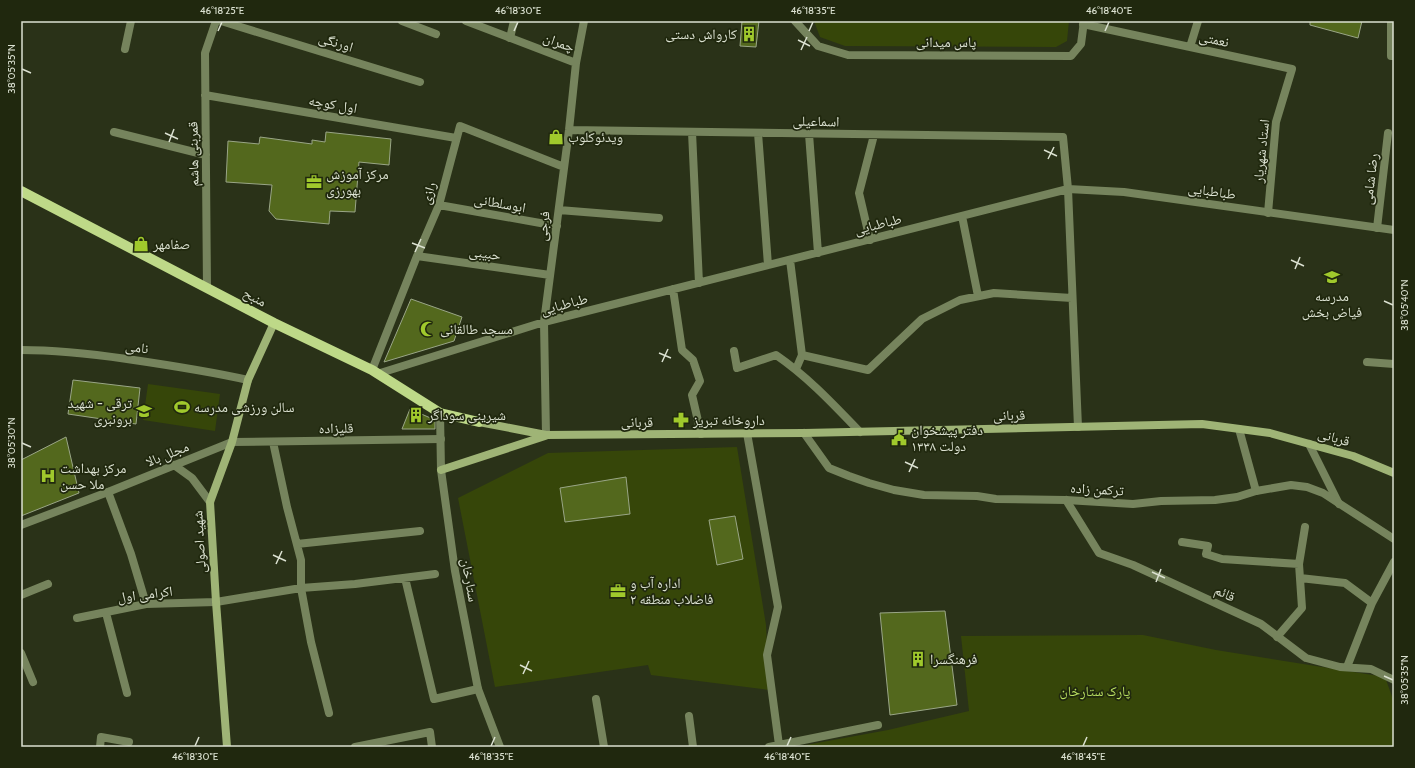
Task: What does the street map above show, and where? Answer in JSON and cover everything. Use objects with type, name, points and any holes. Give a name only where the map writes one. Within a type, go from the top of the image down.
[{"type":"main road","name":"منبح","points":[[21,191],[274,323],[374,372],[440,413],[479,422]]},
{"type":"main road","name":"شهید اصولی","points":[[227,747],[210,502],[232,442],[248,380],[274,323]]},
{"type":"main road","points":[[479,422],[546,435]]},
{"type":"main road","name":"قربانی","points":[[546,435],[747,434],[1202,424],[1270,433],[1353,456],[1394,473]]},
{"type":"main road","points":[[441,470],[546,435]]},
{"type":"street","points":[[125,48],[131,21]]},
{"type":"street","name":"قمربنی هاشم","points":[[207,288],[205,53],[216,21]]},
{"type":"street","name":"اورنگی","points":[[221,21],[420,82]]},
{"type":"street","points":[[402,21],[436,34]]},
{"type":"street","name":"چمران","points":[[466,21],[576,63]]},
{"type":"street","points":[[510,38],[514,21]]},
{"type":"street","name":"فرجی","points":[[546,435],[544,322],[569,130],[576,63],[584,21]]},
{"type":"street","name":"پاس میدانی","points":[[795,21],[818,46],[848,55],[1071,56],[1081,44],[1084,22]]},
{"type":"street","points":[[1190,47],[1198,21]]},
{"type":"street","points":[[1391,21],[1391,56],[1394,56]]},
{"type":"street","name":"نعمتی","points":[[1084,22],[1292,69]]},
{"type":"street","name":"استاد شهریار","points":[[1268,213],[1276,122],[1292,69]]},
{"type":"street","name":"اول کوچه","points":[[205,95],[456,138]]},
{"type":"street","points":[[456,138],[460,126],[564,167]]},
{"type":"street","name":"اسماعیلی","points":[[569,130],[1063,137],[1068,189]]},
{"type":"street","points":[[114,132],[206,155]]},
{"type":"street","points":[[692,132],[699,283]]},
{"type":"street","name":"رضا شامی","points":[[1377,228],[1388,132]]},
{"type":"street","points":[[758,133],[768,265]]},
{"type":"street","points":[[809,134],[818,253]]},
{"type":"street","points":[[870,240],[859,193],[874,135]]},
{"type":"street","name":"رازی","points":[[374,372],[417,256],[438,206],[456,138]]},
{"type":"street","points":[[1068,189],[1078,427]]},
{"type":"street","name":"طباطبایی","points":[[374,372],[544,322],[1068,189],[1124,192],[1394,230]]},
{"type":"street","name":"ابوسلطانی","points":[[438,206],[557,226]]},
{"type":"street","points":[[559,210],[660,218]]},
{"type":"street","points":[[962,216],[978,296]]},
{"type":"street","name":"حبیبی","points":[[417,256],[550,275]]},
{"type":"street","points":[[790,260],[802,355],[796,369]]},
{"type":"street","points":[[673,290],[682,350],[693,360],[700,381],[692,395],[701,434]]},
{"type":"street","points":[[802,355],[868,370],[922,319],[960,300],[994,293],[1072,298]]},
{"type":"street","name":"نامی","points":[[21,350],[87,353],[205,370],[248,380]]},
{"type":"street","points":[[734,351],[737,368],[776,356],[796,369],[860,432]]},
{"type":"street","points":[[1367,362],[1394,364]]},
{"type":"street","name":"ستارخان","points":[[440,413],[441,470],[455,571],[478,689],[500,747]]},
{"type":"street","points":[[1239,429],[1256,491]]},
{"type":"street","name":"ترکمن زاده","points":[[804,433],[829,468],[894,490],[924,495],[977,496],[996,499],[1066,500],[1133,504],[1161,500],[1215,500],[1237,497],[1256,491],[1291,485],[1307,487],[1323,493],[1394,539]]},
{"type":"street","points":[[747,434],[778,607],[767,655],[779,745]]},
{"type":"street","name":"قلیزاده","points":[[232,442],[440,439]]},
{"type":"street","name":"مجلل بالا","points":[[21,525],[232,442]]},
{"type":"street","points":[[273,442],[287,507],[301,560],[301,588],[311,642],[329,713]]},
{"type":"street","points":[[1309,444],[1339,504]]},
{"type":"street","points":[[174,465],[192,478],[210,502]]},
{"type":"street","points":[[108,492],[131,554],[146,604]]},
{"type":"street","name":"قائم","points":[[1066,500],[1100,553],[1133,565],[1261,624],[1306,658],[1340,667],[1371,669],[1394,680]]},
{"type":"street","points":[[1277,637],[1302,608],[1299,564],[1305,527]]},
{"type":"street","points":[[297,544],[420,531]]},
{"type":"street","points":[[1182,542],[1208,546],[1206,554],[1222,559],[1299,564]]},
{"type":"street","points":[[1347,667],[1372,603],[1394,562]]},
{"type":"street","name":"اکرامی اول","points":[[77,618],[146,604],[216,602],[301,588],[355,584],[435,574]]},
{"type":"street","points":[[405,578],[434,699],[478,689]]},
{"type":"street","points":[[1300,578],[1346,583],[1372,603]]},
{"type":"street","points":[[21,595],[48,584]]},
{"type":"street","points":[[106,612],[127,693]]},
{"type":"street","points":[[21,653],[33,682]]},
{"type":"street","points":[[596,699],[604,747]]},
{"type":"street","points":[[689,716],[693,747]]},
{"type":"street","points":[[769,747],[878,725]]},
{"type":"street","points":[[355,747],[430,732],[432,747]]},
{"type":"street","points":[[100,747],[100,737],[129,742]]},
{"type":"green space","points":[[814,21],[1069,21],[1067,41],[1056,47],[845,46],[820,37]]},
{"type":"green space","name":"سالن ورزشی مدرسه","points":[[148,384],[220,394],[215,431],[143,420]]},
{"type":"green space","name":"اداره آب و فاضلاب منطقه ۲","points":[[737,447],[766,625],[769,690],[651,675],[648,665],[495,687],[458,498],[548,453]]},
{"type":"green space","name":"پارک ستارخان","points":[[1143,635],[1216,650],[1385,677],[1394,702],[1394,747],[795,747],[888,730],[969,711],[961,636]]},
{"type":"building","name":"کارواش دستی","points":[[742,21],[759,21],[756,47],[740,46]]},
{"type":"building","points":[[1310,21],[1362,21],[1358,38],[1310,25]]},
{"type":"building","points":[[326,132],[391,139],[389,165],[359,162],[355,212],[330,211],[329,224],[276,219],[269,211],[272,185],[226,182],[228,141],[259,144],[260,137],[312,144],[312,140],[325,142]]},
{"type":"building","name":"مسجد طالقانی","points":[[411,299],[462,317],[454,341],[384,362]]},
{"type":"building","points":[[73,380],[140,388],[136,424],[68,414]]},
{"type":"building","name":"شیرینی سوداگر","points":[[410,409],[435,420],[435,429],[402,429]]},
{"type":"building","name":"مرکز بهداشت ملا حسن","points":[[66,437],[79,493],[21,516],[21,460]]},
{"type":"building","points":[[626,477],[630,514],[565,522],[560,488]]},
{"type":"building","points":[[735,516],[743,559],[717,565],[709,520]]},
{"type":"building","name":"فرهنگسرا","points":[[945,611],[957,705],[890,715],[880,613]]},
{"type":"place","name":"کارواش دستی","points":[[749,34]]},
{"type":"place","name":"ویدئوکلوب","points":[[556,137]]},
{"type":"place","name":"مرکز آموزش بهورزی","points":[[314,182]]},
{"type":"place","name":"صفامهر","points":[[141,244]]},
{"type":"place","name":"مدرسه فیاض بخش","points":[[1332,277]]},
{"type":"place","name":"مسجد طالقانی","points":[[428,329]]},
{"type":"place","name":"سالن ورزشی مدرسه","points":[[182,407]]},
{"type":"place","name":"ترقی - شهید برونبری","points":[[144,411]]},
{"type":"place","name":"شیرینی سوداگر","points":[[416,415]]},
{"type":"place","name":"داروخانه تبریز","points":[[681,420]]},
{"type":"place","name":"دفتر پیشخوان دولت ۱۳۳۸","points":[[899,438]]},
{"type":"place","name":"مرکز بهداشت ملا حسن","points":[[48,476]]},
{"type":"place","name":"اداره آب و فاضلاب منطقه ۲","points":[[618,591]]},
{"type":"place","name":"فرهنگسرا","points":[[918,659]]}]
